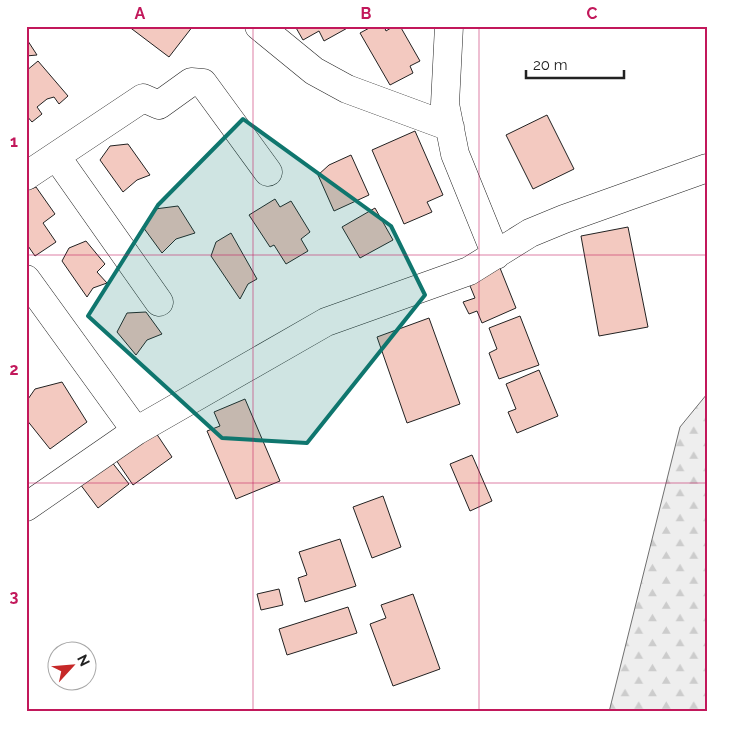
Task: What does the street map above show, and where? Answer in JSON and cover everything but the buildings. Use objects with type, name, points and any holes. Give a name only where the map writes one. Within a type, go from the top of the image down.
[{"type":"street","points":[[259,26],[314,71],[346,88],[450,126]]},
{"type":"street","points":[[449,26],[445,104],[456,154],[496,255]]},
{"type":"street","points":[[159,302],[36,163],[143,98],[158,105],[191,82],[203,83],[268,172]]},
{"type":"street","points":[[26,507],[136,431],[326,322],[469,271],[530,233],[564,219],[707,168]]},
{"type":"street","points":[[26,279],[136,431]]},
{"type":"highlighted area","points":[[243,119],[391,226],[425,295],[307,443],[222,438],[88,316],[158,205]]},
{"type":"green space","points":[[707,394],[707,712],[609,712],[680,427]]}]
